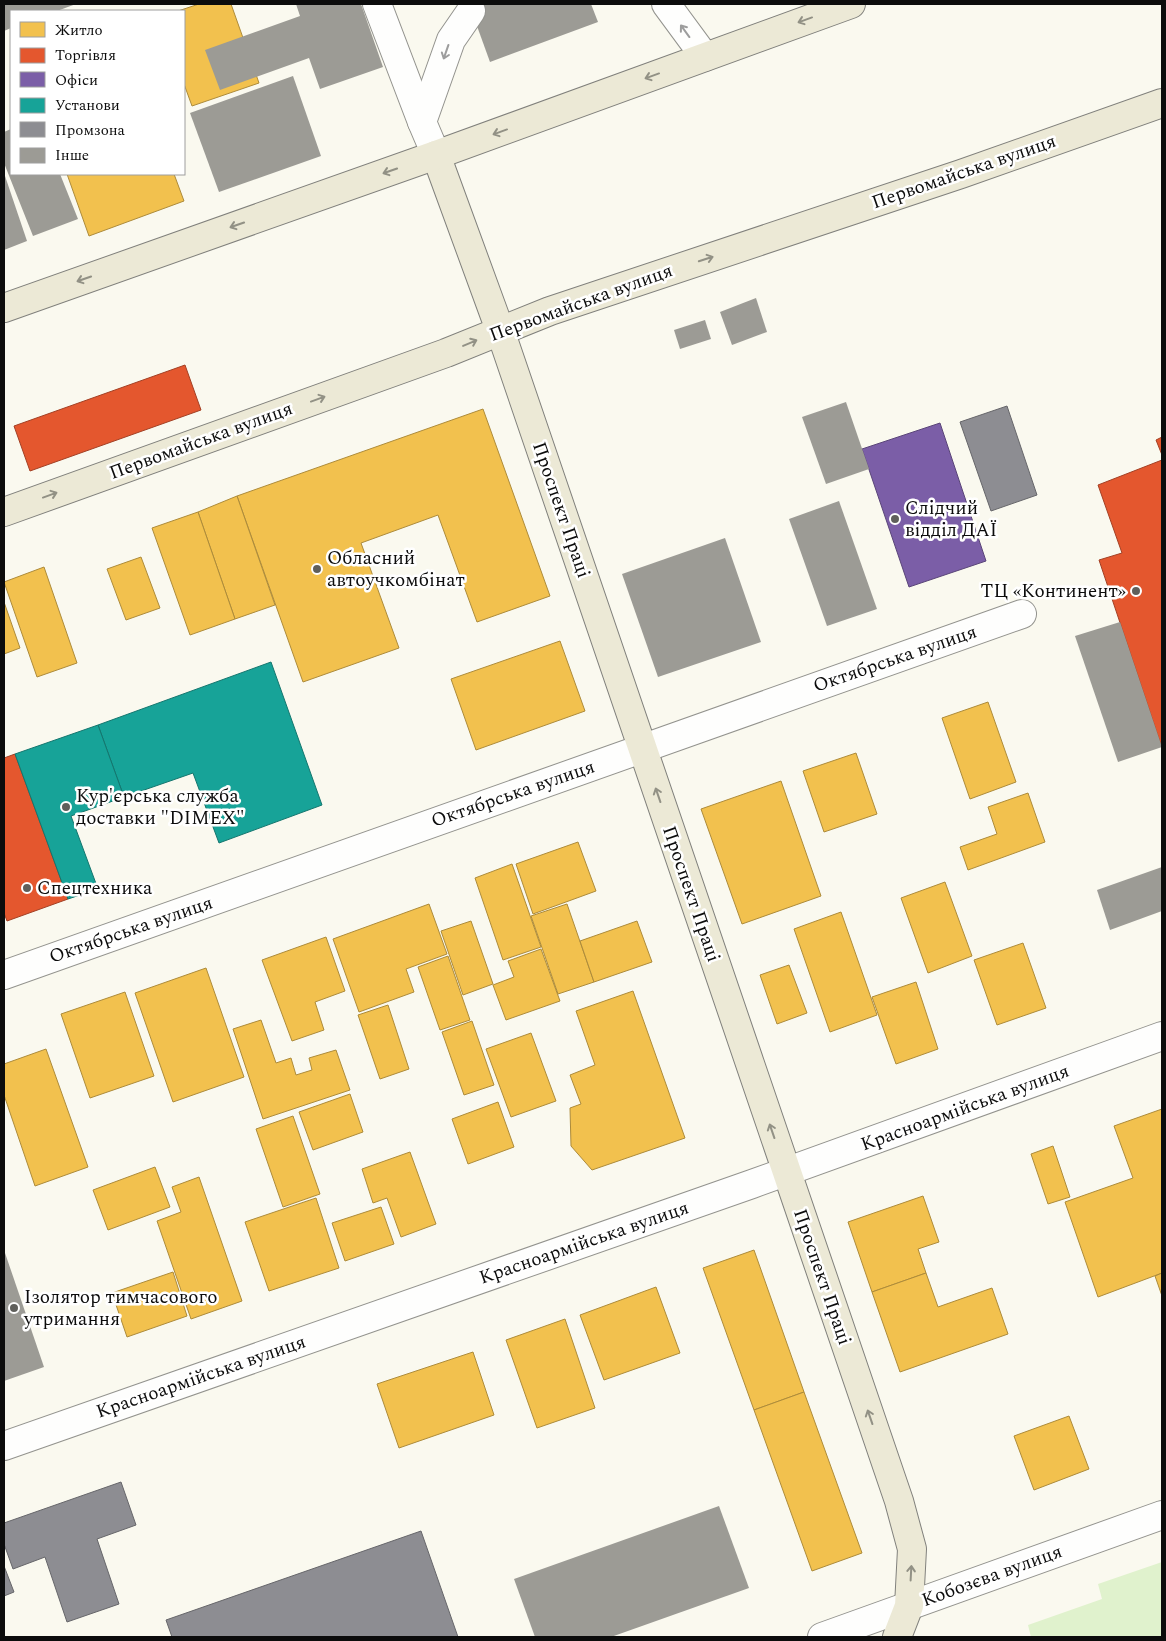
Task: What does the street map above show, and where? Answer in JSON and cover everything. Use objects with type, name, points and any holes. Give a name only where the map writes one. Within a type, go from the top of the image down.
[{"type":"main road","points":[[4,308],[436,155],[851,4]]},
{"type":"main road","name":"Первомайська вулиця","points":[[4,512],[446,353],[550,311],[960,174],[1162,103]]},
{"type":"main road","name":"Проспект Праці","points":[[436,155],[500,330],[899,1501],[912,1550],[909,1606],[897,1637]]},
{"type":"street","points":[[377,4],[436,155]]},
{"type":"street","points":[[666,4],[705,57]]},
{"type":"street","points":[[422,122],[451,40],[472,11]]},
{"type":"street","name":"Октябрська вулиця","points":[[4,975],[1022,614]]},
{"type":"street","name":"Красноармійська вулиця","points":[[4,1446],[786,1172],[1162,1036]]},
{"type":"street","name":"Кобозєва вулиця","points":[[822,1637],[1162,1515]]},
{"type":"green space","points":[[1162,1562],[1162,1637],[1031,1637],[1028,1625],[1102,1599],[1098,1584]]},
{"type":"building: Житло","points":[[199,4],[231,4],[259,83],[192,106],[185,87],[185,10],[181,10]]},
{"type":"building: Житло","points":[[67,175],[174,175],[184,201],[89,236]]},
{"type":"building: Житло","name":"Обласний автоучкомбінат","points":[[483,409],[550,596],[477,622],[438,515],[361,543],[399,648],[303,682],[237,496]]},
{"type":"building: Житло","points":[[237,496],[275,605],[235,619],[198,512]]},
{"type":"building: Житло","points":[[198,512],[235,619],[190,635],[152,528]]},
{"type":"building: Житло","points":[[141,557],[160,608],[126,620],[107,569]]},
{"type":"building: Житло","points":[[44,567],[77,663],[37,677],[4,582]]},
{"type":"building: Житло","points":[[4,602],[20,648],[4,654]]},
{"type":"building: Житло","points":[[560,641],[585,711],[476,750],[451,679]]},
{"type":"building: Житло","points":[[988,702],[1016,782],[970,799],[942,718]]},
{"type":"building: Житло","points":[[856,753],[877,814],[824,832],[803,771]]},
{"type":"building: Житло","points":[[781,781],[821,896],[742,924],[701,809]]},
{"type":"building: Житло","points":[[1028,793],[1045,842],[968,870],[960,847],[997,834],[988,807]]},
{"type":"building: Житло","points":[[578,842],[596,891],[533,914],[516,864]]},
{"type":"building: Житло","points":[[512,864],[541,947],[503,960],[475,878]]},
{"type":"building: Житло","points":[[945,882],[972,956],[928,973],[901,898]]},
{"type":"building: Житло","points":[[429,904],[447,954],[406,969],[414,992],[359,1012],[333,939]]},
{"type":"building: Житло","points":[[567,904],[594,982],[558,994],[531,916]]},
{"type":"building: Житло","points":[[841,912],[877,1015],[830,1032],[794,929]]},
{"type":"building: Житло","points":[[471,921],[493,984],[463,995],[441,931]]},
{"type":"building: Житло","points":[[637,921],[652,962],[594,982],[580,941]]},
{"type":"building: Житло","points":[[326,937],[345,991],[315,1002],[324,1030],[292,1041],[262,960]]},
{"type":"building: Житло","points":[[1023,943],[1046,1008],[997,1025],[974,960]]},
{"type":"building: Житло","points":[[541,949],[560,1001],[506,1020],[493,985],[514,977],[508,961]]},
{"type":"building: Житло","points":[[448,956],[470,1020],[440,1030],[418,967]]},
{"type":"building: Житло","points":[[789,965],[807,1013],[777,1024],[760,975]]},
{"type":"building: Житло","points":[[206,968],[244,1077],[173,1102],[135,993]]},
{"type":"building: Житло","points":[[916,982],[938,1049],[896,1064],[872,997]]},
{"type":"building: Житло","points":[[633,991],[685,1138],[592,1170],[571,1146],[570,1108],[581,1104],[570,1075],[595,1065],[576,1011]]},
{"type":"building: Житло","points":[[125,992],[154,1076],[90,1098],[61,1014]]},
{"type":"building: Житло","points":[[388,1005],[409,1069],[380,1079],[358,1015]]},
{"type":"building: Житло","points":[[261,1020],[276,1063],[291,1058],[296,1075],[312,1070],[309,1058],[336,1050],[350,1090],[263,1119],[233,1029]]},
{"type":"building: Житло","points":[[472,1021],[494,1085],[464,1095],[442,1032]]},
{"type":"building: Житло","points":[[531,1033],[556,1101],[511,1117],[486,1049]]},
{"type":"building: Житло","points":[[46,1049],[88,1167],[35,1186],[4,1095],[4,1064]]},
{"type":"building: Житло","points":[[350,1094],[363,1132],[313,1150],[299,1112]]},
{"type":"building: Житло","points":[[498,1102],[514,1147],[468,1164],[452,1119]]},
{"type":"building: Житло","points":[[1162,1109],[1162,1273],[1098,1297],[1065,1202],[1133,1178],[1114,1126]]},
{"type":"building: Житло","points":[[293,1116],[320,1194],[283,1207],[256,1129]]},
{"type":"building: Житло","points":[[1053,1146],[1070,1197],[1048,1204],[1031,1154]]},
{"type":"building: Житло","points":[[410,1152],[436,1224],[401,1237],[387,1198],[373,1203],[362,1169]]},
{"type":"building: Житло","points":[[155,1167],[170,1207],[108,1230],[93,1190]]},
{"type":"building: Житло","points":[[199,1177],[242,1301],[191,1319],[157,1221],[181,1212],[172,1187]]},
{"type":"building: Житло","points":[[923,1196],[939,1242],[918,1249],[926,1273],[872,1292],[848,1222]]},
{"type":"building: Житло","points":[[316,1198],[339,1268],[269,1291],[245,1222]]},
{"type":"building: Житло","points":[[381,1207],[394,1244],[345,1261],[332,1223]]},
{"type":"building: Житло","points":[[754,1250],[804,1392],[754,1410],[703,1268]]},
{"type":"building: Житло","points":[[173,1272],[187,1316],[127,1337],[112,1293]]},
{"type":"building: Житло","points":[[926,1273],[938,1307],[992,1288],[1008,1334],[900,1372],[872,1292]]},
{"type":"building: Житло","points":[[1162,1273],[1162,1296],[1155,1276]]},
{"type":"building: Житло","points":[[656,1287],[680,1353],[604,1380],[580,1315]]},
{"type":"building: Житло","points":[[565,1319],[595,1408],[537,1428],[506,1340]]},
{"type":"building: Житло","points":[[473,1352],[494,1415],[399,1448],[377,1384]]},
{"type":"building: Житло","points":[[804,1392],[862,1553],[812,1571],[754,1410]]},
{"type":"building: Житло","points":[[1069,1416],[1089,1469],[1034,1490],[1014,1436]]},
{"type":"building: Торгівля","points":[[185,365],[201,410],[30,471],[14,426]]},
{"type":"building: Торгівля","points":[[1162,437],[1162,455],[1156,440]]},
{"type":"building: Торгівля","name":"ТЦ «Континент»","points":[[1162,460],[1162,748],[1099,560],[1122,553],[1098,485]]},
{"type":"building: Торгівля","points":[[15,754],[68,899],[7,921],[4,913],[4,758]]},
{"type":"building: Офіси","points":[[940,423],[986,561],[909,587],[862,449]]},
{"type":"building: Установи","points":[[271,662],[322,805],[219,843],[193,773],[124,797],[98,725]]},
{"type":"building: Установи","name":"Кур'єрська служба доставки \"DIMEX\"","points":[[98,725],[124,797],[71,816],[98,889],[68,899],[15,754]]},
{"type":"building: Промзона","points":[[1007,406],[1037,495],[991,511],[960,422]]},
{"type":"building: Промзона","points":[[121,1482],[136,1525],[97,1539],[119,1604],[67,1622],[45,1557],[13,1569],[4,1544],[4,1523]]},
{"type":"building: Промзона","points":[[421,1531],[458,1637],[172,1637],[166,1620]]},
{"type":"building: Промзона","points":[[4,1566],[14,1592],[4,1596]]},
{"type":"building: Інше","points":[[4,4],[76,4],[60,10],[10,10],[10,28],[4,31]]},
{"type":"building: Інше","points":[[296,4],[361,4],[383,67],[320,89],[309,58],[220,90],[205,50],[300,16]]},
{"type":"building: Інше","points":[[469,4],[591,4],[598,22],[490,62]]},
{"type":"building: Інше","points":[[293,76],[321,156],[219,192],[190,113]]},
{"type":"building: Інше","points":[[10,129],[10,175],[60,175],[78,219],[33,236],[4,163],[4,132]]},
{"type":"building: Інше","points":[[4,173],[27,241],[4,250]]},
{"type":"building: Інше","points":[[756,298],[767,332],[732,345],[720,312]]},
{"type":"building: Інше","points":[[705,320],[711,339],[680,349],[674,330]]},
{"type":"building: Інше","points":[[846,402],[869,469],[826,484],[802,417]]},
{"type":"building: Інше","points":[[839,501],[877,609],[827,626],[789,519]]},
{"type":"building: Інше","points":[[725,538],[761,642],[658,677],[622,574]]},
{"type":"building: Інше","points":[[1120,622],[1162,747],[1118,762],[1075,636]]},
{"type":"building: Інше","points":[[1162,867],[1162,911],[1110,930],[1097,890]]},
{"type":"building: Інше","name":"Ізолятор тимчасового утримання","points":[[4,1250],[44,1367],[4,1381]]},
{"type":"building: Інше","points":[[719,1506],[749,1588],[611,1637],[535,1637],[514,1579]]},
{"type":"place","name":"Слідчий відділ ДАЇ","points":[[895,519]]},
{"type":"place","name":"Обласний автоучкомбінат","points":[[317,569]]},
{"type":"place","name":"ТЦ «Континент»","points":[[1136,591]]},
{"type":"place","name":"Кур'єрська служба доставки \"DIMEX\"","points":[[66,807]]},
{"type":"place","name":"Спецтехника","points":[[27,888]]},
{"type":"place","name":"Ізолятор тимчасового утримання","points":[[14,1308]]}]
